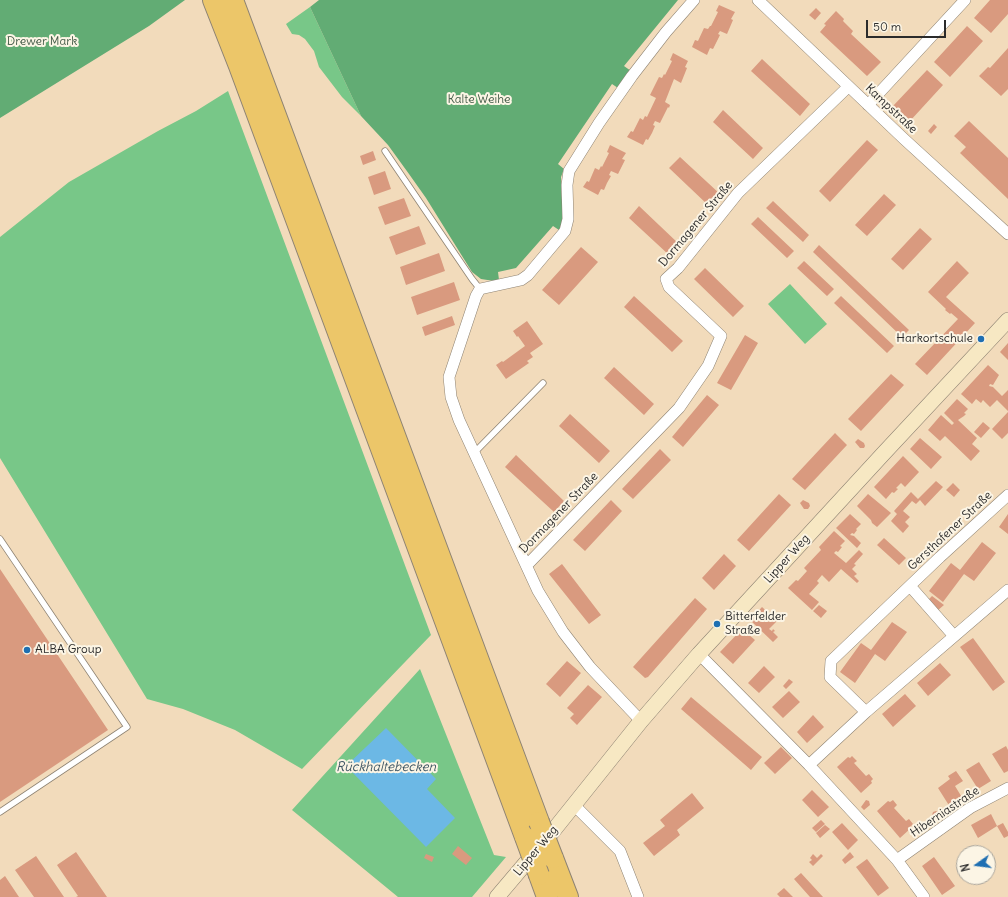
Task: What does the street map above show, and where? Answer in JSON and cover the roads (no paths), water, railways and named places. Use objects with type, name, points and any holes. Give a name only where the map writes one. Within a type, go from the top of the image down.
[{"type":"highway","points":[[213,0],[246,60],[568,897]]},
{"type":"highway","points":[[233,0],[246,60],[547,897]]},
{"type":"street","points":[[480,289],[521,280],[528,275],[565,231],[568,219],[567,185],[569,171],[599,123],[632,76],[666,32],[694,0]]},
{"type":"street","name":"Kampstraße","points":[[758,0],[848,87],[1008,234]]},
{"type":"street","points":[[868,105],[965,0]]},
{"type":"street","name":"Dormagener Straße","points":[[527,565],[679,408],[708,366],[721,336],[669,287],[666,279],[678,268],[738,193],[848,87]]},
{"type":"street","name":"Dormagener Straße","points":[[480,289],[476,296],[449,377],[451,397],[457,415],[538,591],[563,632],[590,667],[641,721]]},
{"type":"street","name":"Lipper Weg","points":[[497,897],[574,805],[641,721],[699,654],[882,454],[1008,320]]},
{"type":"street","name":"Gersthofener Straße","points":[[866,712],[830,677],[831,662],[940,557],[1008,495]]},
{"type":"street","name":"Gersthofener Straße","points":[[910,586],[954,636]]},
{"type":"street","points":[[809,765],[866,712],[1008,590]]},
{"type":"street","points":[[699,654],[809,765],[898,860],[924,897]]},
{"type":"street","name":"Hiberniastraße","points":[[898,860],[970,808],[1008,788]]},
{"type":"street","points":[[574,805],[620,850],[638,897]]},
{"type":"lane","points":[[385,151],[480,289]]},
{"type":"lane","points":[[474,452],[543,383]]},
{"type":"lane","points":[[0,539],[127,727],[0,812]]},
{"type":"water","name":"Rückhaltebecken","points":[[386,728],[436,779],[427,789],[455,818],[426,847],[346,766]]},
{"type":"place","name":"Harkortschule","points":[[981,339]]},
{"type":"place","name":"Bitterfelder Straße","points":[[717,624]]},
{"type":"place","name":"ALBA Group","points":[[27,650]]},
{"type":"park label","name":"Drewer Mark","points":[[42,42]]},
{"type":"park label","name":"Kalte Weihe","points":[[479,100]]}]
